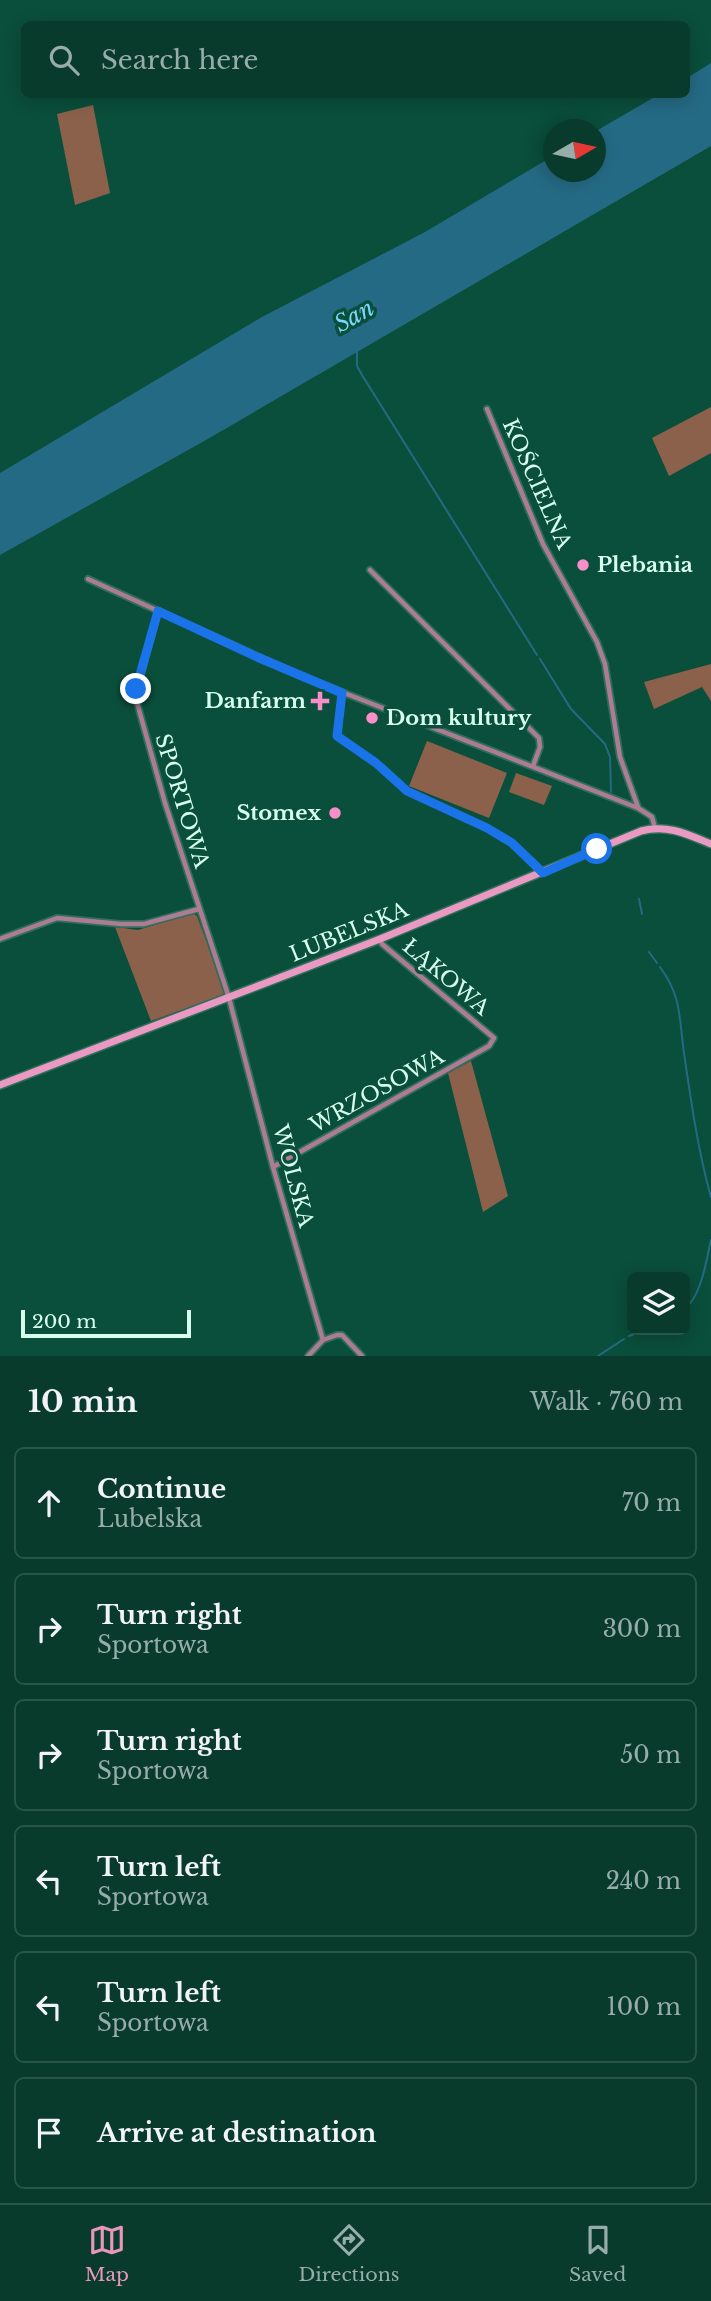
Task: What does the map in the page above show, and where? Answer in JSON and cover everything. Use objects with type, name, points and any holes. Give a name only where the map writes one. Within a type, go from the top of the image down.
[{"type":"main road","name":"LUBELSKA","points":[[0,1085],[380,939],[641,831],[655,828]]},
{"type":"main road","points":[[655,828],[678,831],[711,844]]},
{"type":"street","name":"KOŚCIELNA","points":[[487,409],[543,544],[597,642],[605,664],[620,757],[638,808]]},
{"type":"street","points":[[370,570],[538,738],[540,747],[533,766]]},
{"type":"street","points":[[88,579],[342,693],[638,808],[652,817],[655,828]]},
{"type":"street","name":"SPORTOWA","points":[[158,611],[136,689],[136,699],[165,803],[229,998]]},
{"type":"street","points":[[342,693],[337,736],[376,763],[407,791],[487,828],[512,843],[543,873]]},
{"type":"street","points":[[0,939],[57,919],[144,924],[199,909]]},
{"type":"street","name":"ŁĄKOWA","points":[[380,939],[382,944],[494,1038]]},
{"type":"street","name":"WOLSKA","points":[[229,998],[273,1167],[323,1340]]},
{"type":"street","name":"WRZOSOWA","points":[[273,1167],[489,1046],[494,1038]]},
{"type":"street","points":[[307,1356],[323,1340],[337,1335],[342,1335],[362,1356]]},
{"type":"shaded area","points":[[93,105],[110,193],[75,205],[57,114]]},
{"type":"shaded area","points":[[711,407],[711,453],[669,476],[652,438]]},
{"type":"shaded area","points":[[711,664],[711,701],[702,687],[654,709],[644,682]]},
{"type":"shaded area","points":[[427,741],[507,773],[489,818],[409,786]]},
{"type":"shaded area","points":[[516,773],[552,786],[544,805],[509,792]]},
{"type":"shaded area","points":[[193,913],[197,916],[226,994],[151,1021],[115,927],[138,930]]},
{"type":"shaded area","points":[[471,1061],[508,1196],[483,1212],[448,1073]]},
{"type":"water","name":"San","points":[[711,63],[711,146],[206,440],[0,555],[0,473],[262,317],[425,232],[543,162],[543,182],[606,182],[606,125],[653,98],[690,98],[690,76]]},
{"type":"waterway","points":[[357,351],[357,366],[362,375],[537,655]]},
{"type":"waterway","points":[[540,659],[571,709],[605,744],[610,757],[611,792]]},
{"type":"waterway","points":[[639,899],[642,914]]},
{"type":"waterway","points":[[649,952],[657,963]]},
{"type":"waterway","points":[[660,967],[676,998],[695,1126],[711,1197]]},
{"type":"waterway","points":[[690,1304],[699,1286],[711,1240]]},
{"type":"waterway","points":[[598,1356],[624,1339]]},
{"type":"place","name":"Plebania","points":[[583,565]]},
{"type":"place","name":"Danfarm","points":[[320,701]]},
{"type":"place","name":"Dom kultury","points":[[372,718]]},
{"type":"place","name":"Stomex","points":[[335,813]]},
{"type":"route","points":[[136,689],[158,611],[342,693],[337,736],[389,773],[407,791],[487,828],[512,843],[543,873],[597,849]]}]
